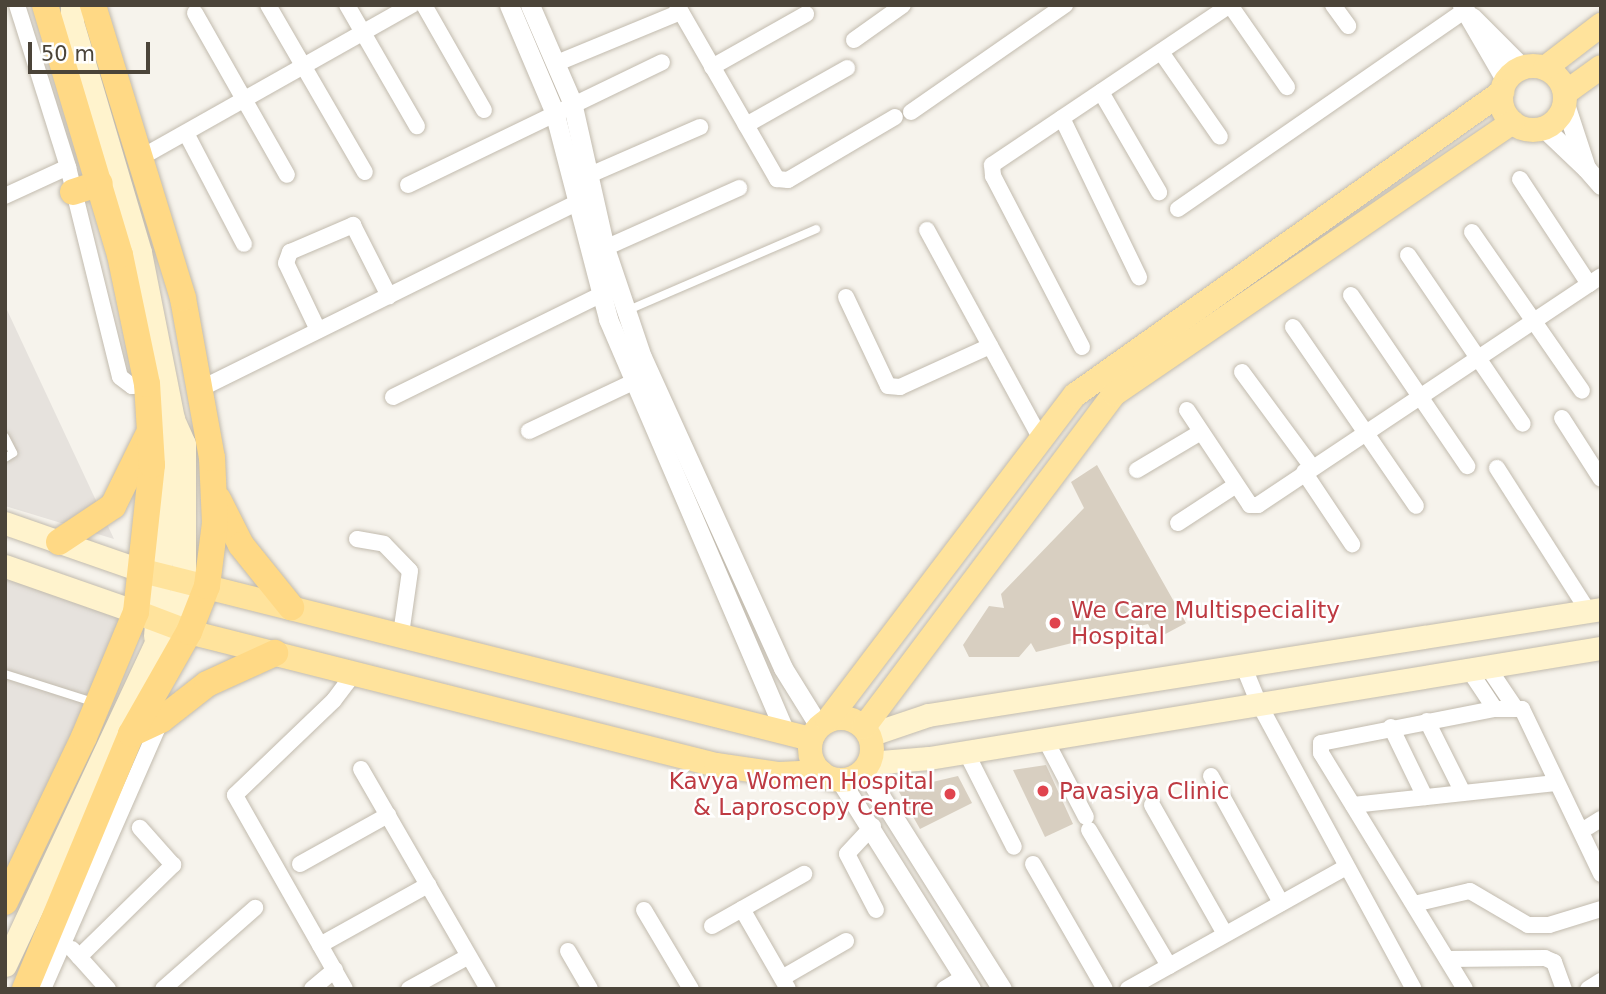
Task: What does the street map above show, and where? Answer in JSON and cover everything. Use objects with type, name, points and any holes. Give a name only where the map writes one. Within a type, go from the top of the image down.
[{"type":"highway","points":[[5,902],[98,704],[161,626],[174,578],[161,425],[147,384],[100,183],[46,5]]},
{"type":"highway","points":[[93,5],[183,298],[200,389],[213,488],[241,545],[291,607]]},
{"type":"highway","points":[[70,179],[100,183]]},
{"type":"highway","points":[[59,542],[113,506],[161,425]]},
{"type":"highway","points":[[25,989],[61,931],[131,734],[174,578],[213,488]]},
{"type":"highway","points":[[131,734],[161,720],[206,684],[275,653]]},
{"type":"main road","points":[[68,11],[140,252],[161,425],[184,444],[188,498],[174,578]]},
{"type":"main road","points":[[830,776],[811,757],[819,729],[1039,435],[1097,376],[1321,225],[1519,77],[1601,25]]},
{"type":"main road","points":[[866,767],[866,731],[1114,394],[1512,122],[1544,128],[1565,98],[1601,67]]},
{"type":"main road","points":[[1519,77],[1565,98]]},
{"type":"main road","points":[[1512,122],[1519,77]]},
{"type":"main road","points":[[5,523],[174,578],[785,732],[819,729],[847,718],[866,731],[928,715],[1594,610]]},
{"type":"main road","points":[[5,566],[161,626],[716,765],[779,774],[830,776],[866,767],[1601,648]]},
{"type":"main road","points":[[5,965],[161,626]]},
{"type":"street","points":[[17,5],[70,179],[120,377],[132,386],[147,384]]},
{"type":"street","points":[[268,5],[365,172]]},
{"type":"street","points":[[346,5],[417,126]]},
{"type":"street","points":[[140,158],[412,5]]},
{"type":"street","points":[[424,5],[484,110]]},
{"type":"street","points":[[509,5],[554,111],[575,204],[641,378],[785,732]]},
{"type":"street","points":[[530,5],[572,102],[592,174],[606,248],[609,290],[625,312],[641,378],[783,668],[819,729]]},
{"type":"street","points":[[854,40],[903,5]]},
{"type":"street","points":[[557,63],[679,8],[782,182],[903,115],[1065,5]]},
{"type":"street","points":[[1082,346],[991,170],[1062,118],[1230,5],[1287,87]]},
{"type":"street","points":[[1333,5],[1348,26]]},
{"type":"street","points":[[1178,208],[1466,11],[1473,29],[1519,77]]},
{"type":"street","points":[[195,13],[287,175]]},
{"type":"street","points":[[712,67],[806,14]]},
{"type":"street","points":[[1161,52],[1220,136]]},
{"type":"street","points":[[408,185],[572,102],[662,62]]},
{"type":"street","points":[[746,125],[847,68]]},
{"type":"street","points":[[1101,92],[1158,192]]},
{"type":"street","points":[[1565,98],[1586,168]]},
{"type":"street","points":[[1062,118],[1139,277]]},
{"type":"street","points":[[592,174],[700,127]]},
{"type":"street","points":[[1544,128],[1600,184]]},
{"type":"street","points":[[186,133],[244,244]]},
{"type":"street","points":[[5,196],[70,179]]},
{"type":"street","points":[[1187,410],[1253,507],[1476,356],[1595,280],[1520,179]]},
{"type":"street","points":[[606,248],[739,188]]},
{"type":"street","points":[[200,389],[575,204]]},
{"type":"street","points":[[318,330],[286,263],[290,252],[353,225],[388,296]]},
{"type":"street","points":[[926,230],[1039,435]]},
{"type":"street","points":[[1472,232],[1535,319],[1582,391]]},
{"type":"street","points":[[1408,255],[1523,425]]},
{"type":"street","points":[[393,397],[609,290]]},
{"type":"street","points":[[1351,295],[1467,466]]},
{"type":"street","points":[[846,297],[888,386],[900,387],[990,346]]},
{"type":"street","points":[[1293,327],[1416,506]]},
{"type":"street","points":[[1242,372],[1308,470],[1353,544]]},
{"type":"street","points":[[529,431],[641,378]]},
{"type":"street","points":[[1562,418],[1601,479]]},
{"type":"street","points":[[1137,470],[1202,432]]},
{"type":"street","points":[[1497,468],[1594,610]]},
{"type":"street","points":[[1178,523],[1236,485]]},
{"type":"street","points":[[357,540],[384,544],[410,571],[401,634]]},
{"type":"street","points":[[1243,665],[1259,704],[1414,989]]},
{"type":"street","points":[[1478,668],[1514,706],[1525,713],[1601,874]]},
{"type":"street","points":[[1478,668],[1495,709]]},
{"type":"street","points":[[345,989],[235,795],[334,700],[354,673]]},
{"type":"street","points":[[1465,989],[1321,753],[1321,743],[1391,727],[1514,706]]},
{"type":"street","points":[[43,989],[61,931],[84,899],[161,720]]},
{"type":"street","points":[[1427,721],[1463,793]]},
{"type":"street","points":[[1391,727],[1425,797]]},
{"type":"street","points":[[1045,739],[1088,824],[1168,966]]},
{"type":"street","points":[[966,752],[1014,847]]},
{"type":"street","points":[[866,767],[1002,989]]},
{"type":"street","points":[[361,769],[488,989]]},
{"type":"street","points":[[830,776],[873,826],[968,983],[944,989]]},
{"type":"street","points":[[1210,776],[1281,903]]},
{"type":"street","points":[[1353,805],[1556,783]]},
{"type":"street","points":[[1152,805],[1225,934]]},
{"type":"street","points":[[300,864],[388,815]]},
{"type":"street","points":[[873,826],[847,853],[876,911]]},
{"type":"street","points":[[79,957],[173,865],[139,828]]},
{"type":"street","points":[[1033,864],[1105,989]]},
{"type":"street","points":[[1128,989],[1346,867]]},
{"type":"street","points":[[712,926],[804,874]]},
{"type":"street","points":[[320,945],[428,885]]},
{"type":"street","points":[[1414,904],[1470,891],[1528,925],[1549,925],[1601,909]]},
{"type":"street","points":[[61,931],[84,899]]},
{"type":"street","points":[[163,989],[256,908]]},
{"type":"street","points":[[742,909],[785,984],[846,941]]},
{"type":"street","points":[[644,910],[691,989]]},
{"type":"street","points":[[61,931],[79,957],[108,989]]},
{"type":"street","points":[[568,951],[590,989]]},
{"type":"street","points":[[409,989],[469,956]]},
{"type":"street","points":[[1447,959],[1545,958],[1554,962],[1564,989]]},
{"type":"street","points":[[312,989],[335,970]]},
{"type":"street","points":[[1588,989],[1601,981]]},
{"type":"lane","points":[[625,312],[816,229]]},
{"type":"lane","points":[[5,437],[13,453],[5,458]]},
{"type":"lane","points":[[5,674],[98,704]]},
{"type":"shaded area","points":[[7,310],[114,539],[5,506]]},
{"type":"shaded area","points":[[5,571],[126,615],[5,881]]},
{"type":"building","points":[[1097,465],[1186,623],[1156,639],[1148,624],[1036,652],[1031,643],[1019,657],[969,657],[963,645],[989,606],[1004,608],[1001,594],[1084,508],[1071,482]]},
{"type":"building","points":[[1046,765],[1073,824],[1045,837],[1013,770]]},
{"type":"building","points":[[958,776],[972,803],[920,829],[898,790]]},
{"type":"place","name":"We Care Multispeciality Hospital","points":[[1055,623]]},
{"type":"place","name":"Pavasiya Clinic","points":[[1043,791]]},
{"type":"place","name":"Kavya Women Hospital & Laproscopy Centre","points":[[950,794]]}]
